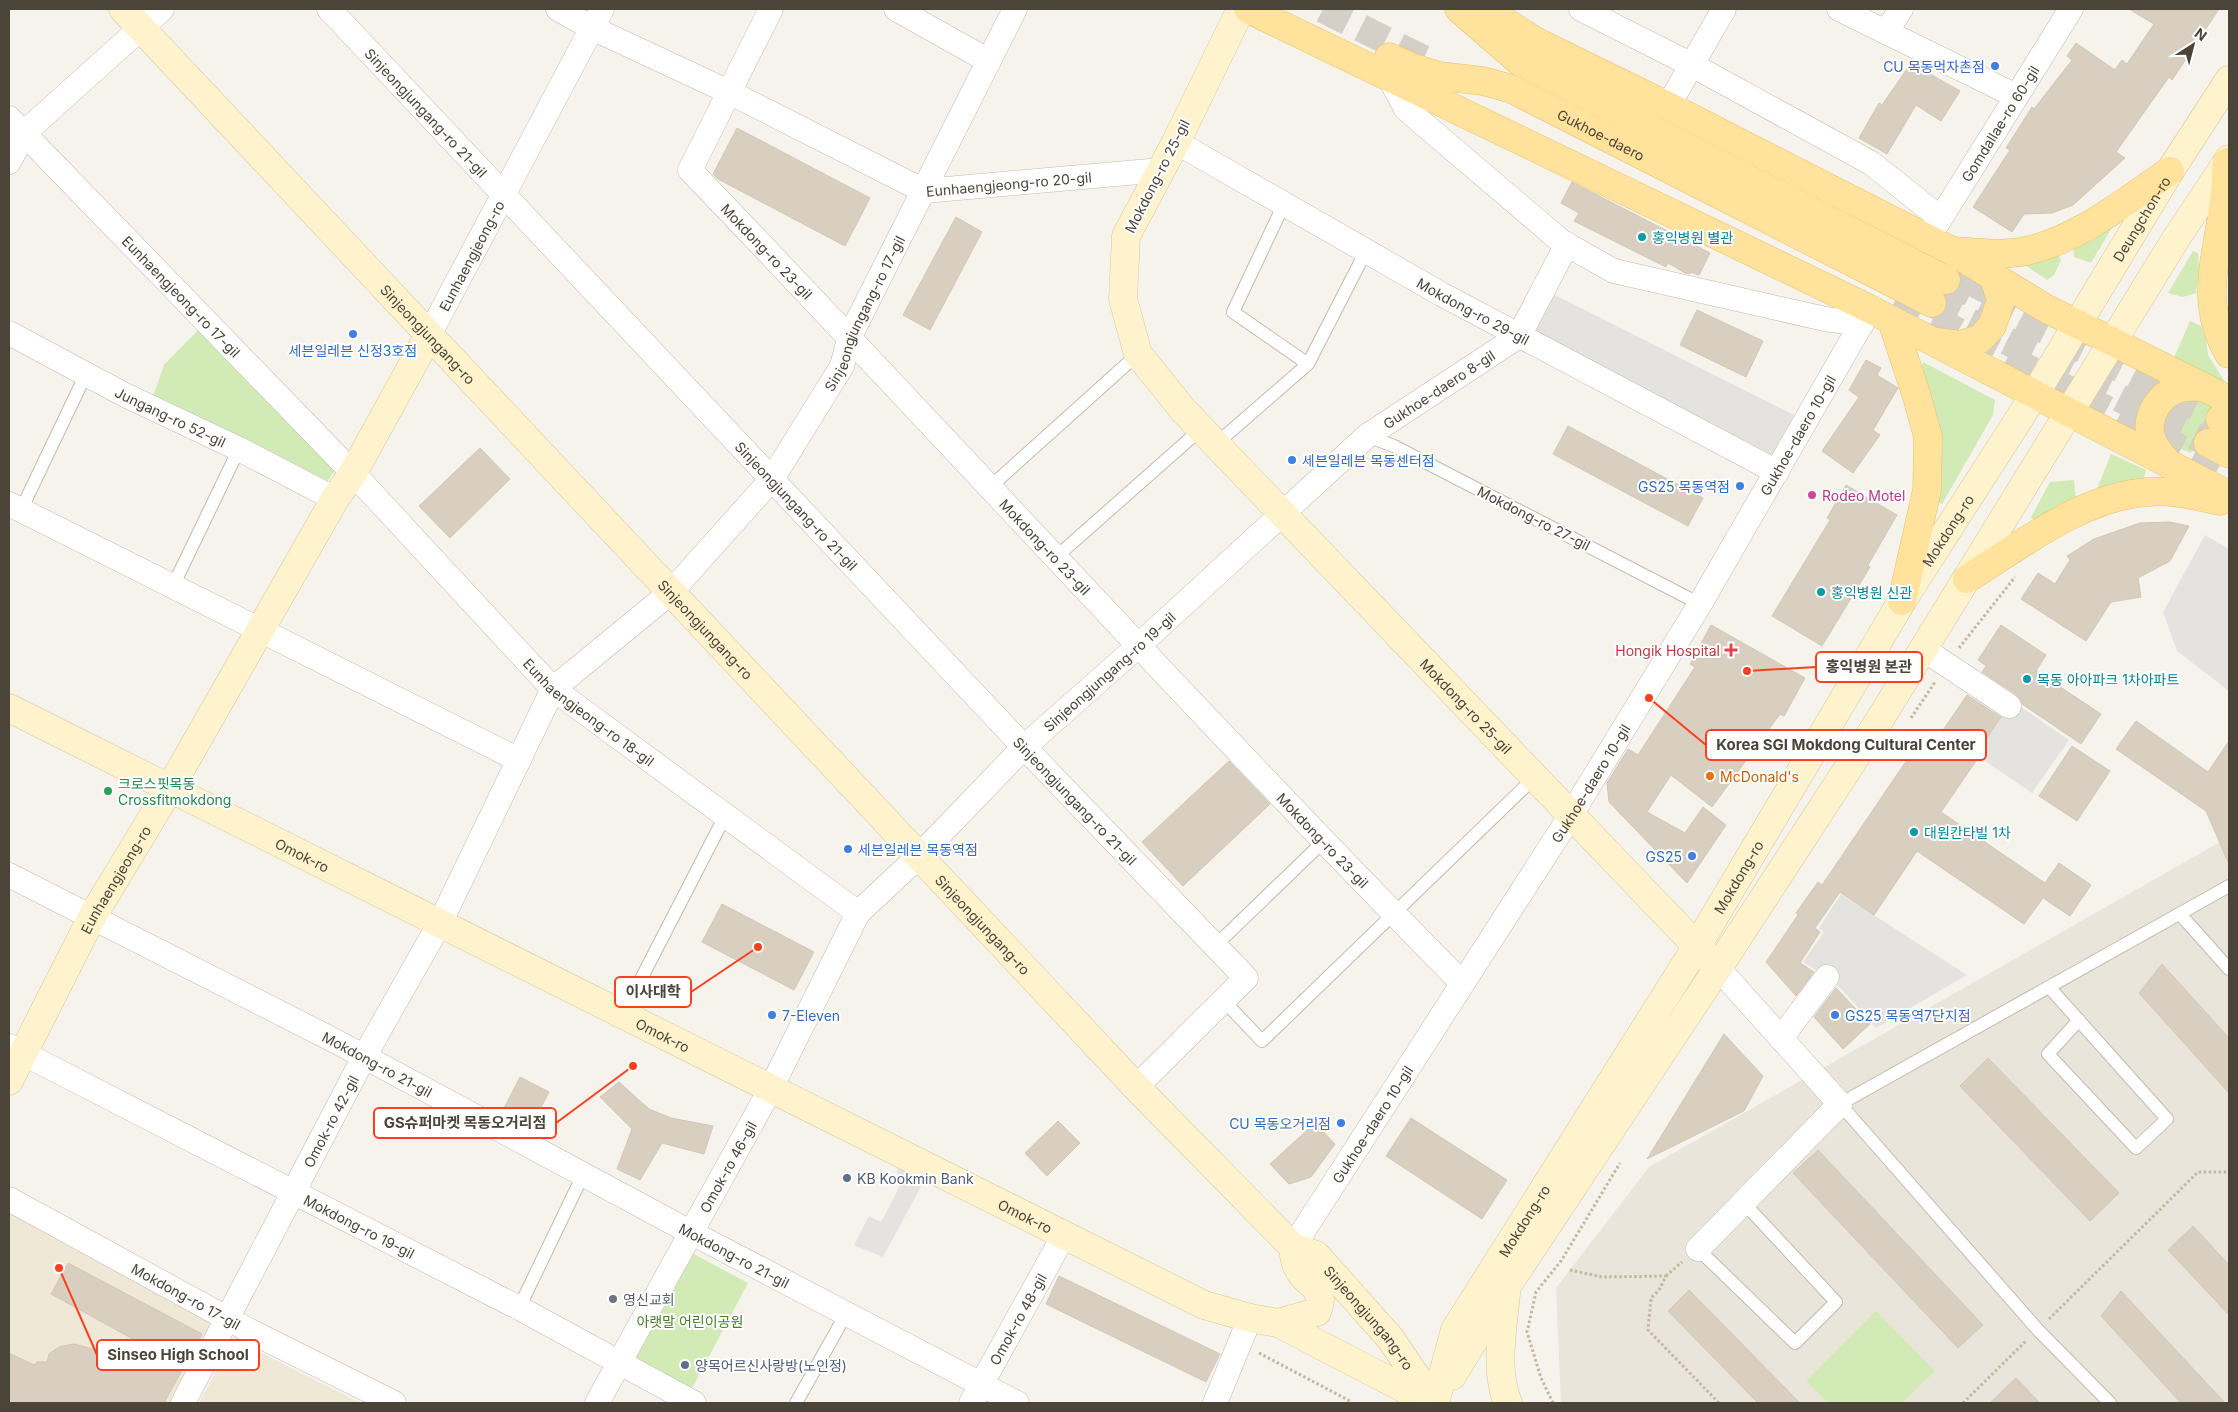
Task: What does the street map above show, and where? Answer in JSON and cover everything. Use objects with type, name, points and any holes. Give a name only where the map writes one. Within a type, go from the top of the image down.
[{"type":"main road","name":"Sinjeongjungang-ro","points":[[123,9],[1136,1087],[1293,1247],[1316,1255],[1390,1338],[1434,1403]]},
{"type":"main road","name":"Gukhoe-daero","points":[[1459,9],[1519,62],[1946,280]]},
{"type":"main road","points":[[1485,9],[1535,41],[1668,106],[1939,236],[1992,253],[2026,251],[2071,236],[2170,171]]},
{"type":"main road","name":"Gukhoe-daero","points":[[1248,10],[1328,28],[1411,67],[1439,76],[1483,81],[1512,89],[1932,303]]},
{"type":"main road","points":[[1248,10],[1388,75],[1875,318],[1930,341],[2229,495]]},
{"type":"main road","name":"Mokdong-ro 25-gil","points":[[1248,10],[1126,236],[1123,299],[1138,354],[1208,437],[1718,968]]},
{"type":"main road","name":"Deungchon-ro","points":[[2056,357],[2170,171],[2229,80]]},
{"type":"main road","points":[[2112,342],[2177,237],[2228,161]]},
{"type":"main road","points":[[2228,161],[2223,213],[2211,277],[2211,298],[2223,344],[2229,354]]},
{"type":"main road","points":[[1939,236],[1994,277],[2076,324],[2204,387],[2226,414]]},
{"type":"main road","points":[[1930,341],[1960,345],[1980,339],[1992,326],[2001,300],[1994,277]]},
{"type":"main road","points":[[1875,318],[1918,397],[1928,437],[1927,490],[1902,601]]},
{"type":"main road","name":"Eunhaengjeong-ro","points":[[9,1081],[16,1049],[92,917],[170,788],[334,499],[353,473],[429,334]]},
{"type":"main road","name":"Mokdong-ro","points":[[1434,1403],[1507,1286],[1718,968],[1923,648],[2071,412],[2112,342]]},
{"type":"main road","name":"Mokdong-ro","points":[[1434,1403],[1456,1330],[1698,946],[1902,601],[2035,394],[2056,357]]},
{"type":"main road","points":[[2168,464],[2155,447],[2150,435],[2150,419],[2155,407],[2165,396],[2181,388],[2204,387]]},
{"type":"main road","points":[[1967,579],[2069,516],[2110,498],[2148,492],[2181,493],[2229,503]]},
{"type":"main road","name":"Omok-ro","points":[[9,708],[1204,1304],[1250,1318],[1278,1323],[1434,1403]]},
{"type":"main road","name":"Sinjeongjungang-ro","points":[[1278,1323],[1317,1312],[1321,1302],[1320,1292],[1297,1268],[1293,1247]]},
{"type":"main road","points":[[1507,1286],[1501,1348],[1502,1377],[1508,1403]]},
{"type":"street","points":[[9,162],[16,125],[141,28],[162,9]]},
{"type":"street","name":"Sinjeongjungang-ro 21-gil","points":[[329,9],[1024,747],[1246,978],[1136,1087]]},
{"type":"street","name":"Eunhaengjeong-ro 20-gil","points":[[558,9],[597,18],[729,92],[924,191],[1161,170]]},
{"type":"street","points":[[729,92],[771,9]]},
{"type":"street","points":[[896,9],[989,61]]},
{"type":"street","name":"Sinjeongjungang-ro 17-gil","points":[[553,689],[671,592],[772,479],[842,366],[850,336],[1016,9]]},
{"type":"street","points":[[1581,9],[1692,65],[1871,162],[1939,236]]},
{"type":"street","points":[[1668,106],[1724,9]]},
{"type":"street","points":[[1839,9],[2016,96]]},
{"type":"street","points":[[1886,32],[1901,9]]},
{"type":"street","name":"Gomdallae-ro 60-gil","points":[[1939,236],[2016,96],[2072,9]]},
{"type":"street","name":"Eunhaengjeong-ro","points":[[429,334],[597,18]]},
{"type":"street","points":[[1388,75],[1406,109],[1567,244],[1614,271],[1825,319],[1875,318]]},
{"type":"street","name":"Mokdong-ro 23-gil","points":[[729,92],[690,170],[850,336],[1138,647],[1462,983]]},
{"type":"street","name":"Eunhaengjeong-ro 17-gil","points":[[16,125],[353,473]]},
{"type":"street","name":"Mokdong-ro 29-gil","points":[[1176,142],[1519,336],[1777,472]]},
{"type":"street","name":"Gukhoe-daero 8-gil","points":[[1282,513],[1367,436],[1519,336],[1567,244]]},
{"type":"street","name":"Gukhoe-daero 10-gil","points":[[1293,1247],[1571,815],[1700,604],[1777,472],[1875,318]]},
{"type":"street","name":"Jungang-ro 52-gil","points":[[9,333],[125,395],[239,449],[334,499]]},
{"type":"street","name":"Eunhaengjeong-ro 18-gil","points":[[353,473],[553,689],[858,913]]},
{"type":"street","points":[[15,507],[519,760]]},
{"type":"street","name":"Sinjeongjungang-ro 19-gil","points":[[858,913],[919,856],[1024,747],[1138,647],[1282,513]]},
{"type":"street","points":[[1923,648],[2009,706]]},
{"type":"street","name":"Omok-ro 42-gil","points":[[183,1403],[229,1319],[364,1057],[440,923],[553,689]]},
{"type":"street","name":"Mokdong-ro 21-gil","points":[[9,875],[364,1057],[846,1314],[976,1394],[1017,1403]]},
{"type":"street","name":"Omok-ro 46-gil","points":[[597,1403],[771,1088],[858,913]]},
{"type":"street","points":[[1698,1248],[1840,1104],[1718,968]]},
{"type":"street","points":[[1781,1038],[1827,977]]},
{"type":"street","name":"Mokdong-ro 19-gil","points":[[16,1049],[519,1308],[694,1403]]},
{"type":"street","name":"Mokdong-ro 17-gil","points":[[9,1199],[229,1319],[394,1403]]},
{"type":"street","name":"Omok-ro 48-gil","points":[[976,1394],[1064,1234]]},
{"type":"street","points":[[1216,1403],[1250,1318]]},
{"type":"lane","points":[[1284,204],[1233,312],[1308,364]]},
{"type":"lane","points":[[1055,558],[1208,437],[1308,364],[1366,251]]},
{"type":"lane","points":[[990,487],[1138,354]]},
{"type":"lane","points":[[15,507],[86,374]]},
{"type":"lane","name":"Mokdong-ro 27-gil","points":[[1367,436],[1394,446],[1700,604]]},
{"type":"lane","points":[[173,586],[239,449]]},
{"type":"lane","points":[[1223,1000],[1262,1041],[1535,777]]},
{"type":"lane","name":"Omok-ro","points":[[623,1014],[725,816]]},
{"type":"lane","points":[[1215,946],[1324,841]]},
{"type":"lane","points":[[2110,1403],[2038,1330],[1840,1104],[2229,886]]},
{"type":"lane","points":[[2180,914],[2229,969]]},
{"type":"lane","points":[[2049,987],[2079,1020],[2167,1119],[2136,1148],[2048,1054],[2079,1020]]},
{"type":"lane","points":[[519,1308],[584,1175]]},
{"type":"lane","points":[[1698,1248],[1794,1343],[1836,1302],[1743,1202]]},
{"type":"lane","points":[[796,1403],[846,1314]]},
{"type":"path","points":[[1908,722],[1946,664],[2020,571]]},
{"type":"path","points":[[1553,1403],[1541,1378],[1527,1332],[1536,1292],[1561,1261],[1621,1160]]},
{"type":"path","points":[[1963,1403],[2198,1172],[2229,1172]]},
{"type":"path","points":[[1570,1270],[1602,1276],[1666,1276],[1659,1290],[1651,1298],[1648,1330],[1719,1403]]},
{"type":"shaded area","points":[[1551,293],[1798,417],[1770,465],[1528,331]]},
{"type":"shaded area","points":[[2205,535],[2229,549],[2229,691],[2177,651],[2163,612]]},
{"type":"shaded area","points":[[2012,701],[2069,740],[2032,793],[1976,755]]},
{"type":"shaded area","points":[[2229,837],[2229,1403],[1561,1403],[1556,1288],[1649,1167]]},
{"type":"shaded area","points":[[1841,894],[1967,975],[1876,1028],[1836,983],[1803,962],[1824,932],[1819,928]]},
{"type":"shaded area","points":[[897,1168],[924,1181],[883,1257],[854,1245],[869,1216],[881,1222],[899,1188]]},
{"type":"shaded area","points":[[9,1213],[212,1324],[170,1403],[9,1403]]},
{"type":"shaded area","points":[[234,1339],[360,1403],[199,1403]]},
{"type":"green space","points":[[2120,214],[2091,263],[2074,257],[2073,242]]},
{"type":"green space","points":[[2056,249],[2061,260],[2054,275],[2047,280],[2025,265],[2024,258]]},
{"type":"green space","points":[[2193,251],[2198,253],[2199,269],[2196,293],[2183,297],[2168,293]]},
{"type":"green space","points":[[2190,321],[2201,326],[2206,339],[2208,355],[2228,387],[2173,360]]},
{"type":"green space","points":[[198,330],[335,470],[327,482],[152,399],[164,365]]},
{"type":"green space","points":[[1923,362],[1995,400],[1993,415],[1942,504],[1935,501],[1919,374]]},
{"type":"green space","points":[[2202,401],[2213,408],[2191,453],[2172,442],[2167,431],[2168,419],[2173,409],[2178,405]]},
{"type":"green space","points":[[2111,454],[2146,470],[2144,479],[2097,489]]},
{"type":"green space","points":[[2074,480],[2076,499],[2035,521],[2031,517],[2050,482]]},
{"type":"green space","name":"아랫말 어린이공원","points":[[690,1252],[748,1283],[691,1390],[633,1359]]},
{"type":"green space","points":[[1876,1311],[1935,1371],[1902,1403],[1829,1403],[1806,1381]]},
{"type":"building","points":[[2129,9],[2219,9],[2172,80],[2169,77],[2116,152],[2125,158],[2073,205],[2052,213],[2024,214],[2012,232],[1973,207],[2010,150],[2006,148],[2032,107],[2034,109],[2072,60],[2067,56],[2076,43],[2115,70],[2122,60],[2127,64],[2154,24]]},
{"type":"building","points":[[1911,63],[1960,91],[1941,121],[1916,105],[1887,154],[1859,138],[1879,103],[1882,105]]},
{"type":"building","points":[[737,128],[870,198],[845,246],[718,179],[713,174]]},
{"type":"building","name":"홍익병원 별관","points":[[1572,182],[1710,253],[1699,275],[1690,272],[1690,274],[1685,273],[1668,263],[1666,267],[1574,221],[1579,213],[1561,203]]},
{"type":"building","points":[[956,217],[982,232],[930,330],[903,315]]},
{"type":"building","points":[[1697,310],[1763,341],[1746,377],[1680,345]]},
{"type":"building","points":[[1866,360],[1881,368],[1877,375],[1898,388],[1873,430],[1880,435],[1853,473],[1822,451],[1859,397],[1849,390]]},
{"type":"building","points":[[1568,426],[1703,498],[1688,526],[1553,454]]},
{"type":"building","points":[[480,448],[510,479],[450,538],[419,506]]},
{"type":"building","name":"홍익병원 신관","points":[[1846,485],[1897,515],[1868,565],[1870,567],[1822,646],[1772,616],[1830,520],[1827,518]]},
{"type":"building","points":[[2169,522],[2189,526],[2170,561],[2138,578],[2141,597],[2111,602],[2086,641],[2021,599],[2038,573],[2055,584],[2070,560],[2067,556],[2094,539],[2140,523]]},
{"type":"building","points":[[1711,625],[1805,678],[1784,716],[1780,714],[1712,807],[1671,775],[1647,812],[1685,833],[1703,807],[1726,825],[1687,883],[1609,802],[1607,783],[1628,749],[1638,755],[1695,667],[1690,664]]},
{"type":"building","name":"목동 아아파크 1차아파트","points":[[2001,625],[2046,655],[2036,671],[2101,714],[2081,744],[2022,704],[2017,695],[1982,672],[1986,666],[1978,660]]},
{"type":"building","name":"대원칸타빌 1차","points":[[1967,695],[2001,717],[1973,759],[1976,761],[1941,812],[2045,883],[2059,863],[2091,885],[2070,916],[2043,898],[2024,924],[1917,851],[1874,915],[1840,892],[1815,928],[1820,932],[1800,963],[1814,972],[1796,996],[1766,962],[1798,915],[1796,913],[1818,882],[1822,885],[1928,729],[1939,736]]},
{"type":"building","name":"목동 아아파크 1차아파트","points":[[2136,721],[2208,772],[2229,741],[2229,864],[2206,811],[2116,749]]},
{"type":"building","points":[[2072,746],[2110,771],[2077,821],[2039,796]]},
{"type":"building","points":[[1229,761],[1270,804],[1183,886],[1142,842]]},
{"type":"building","points":[[722,904],[814,952],[794,990],[702,942]]},
{"type":"building","points":[[2162,964],[2229,1038],[2229,1093],[2139,993]]},
{"type":"building","points":[[1836,988],[1870,1024],[1843,1049],[1814,1017]]},
{"type":"building","points":[[1724,1034],[1763,1076],[1744,1111],[1647,1159]]},
{"type":"building","points":[[1988,1058],[2119,1193],[2090,1221],[1960,1086]]},
{"type":"building","points":[[520,1077],[549,1092],[529,1130],[501,1114]]},
{"type":"building","points":[[619,1082],[649,1109],[671,1118],[713,1126],[704,1154],[662,1143],[640,1180],[617,1169],[632,1129],[600,1097]]},
{"type":"building","points":[[1411,1118],[1507,1180],[1482,1219],[1386,1156]]},
{"type":"building","points":[[1058,1121],[1080,1143],[1047,1176],[1025,1153]]},
{"type":"building","points":[[1315,1123],[1335,1144],[1311,1177],[1289,1184],[1270,1164]]},
{"type":"building","points":[[1818,1150],[1983,1325],[1958,1348],[1793,1173]]},
{"type":"building","points":[[2193,1226],[2229,1265],[2229,1315],[2168,1250]]},
{"type":"building","points":[[68,1263],[202,1334],[184,1367],[51,1294]]},
{"type":"building","points":[[1059,1276],[1220,1354],[1206,1382],[1046,1304]]},
{"type":"building","points":[[1689,1290],[1800,1403],[1758,1403],[1668,1311]]},
{"type":"building","points":[[2121,1291],[2225,1403],[2181,1403],[2101,1316]]},
{"type":"building","points":[[74,1344],[181,1372],[164,1403],[9,1403],[9,1353],[34,1365],[37,1362],[47,1362],[49,1354],[59,1347]]},
{"type":"building","points":[[2016,1378],[2040,1403],[1990,1403]]},
{"type":"tunnel","points":[[1323,9],[1427,61]]},
{"type":"tunnel","points":[[1926,259],[2017,305]]},
{"type":"tunnel","points":[[1946,280],[2220,419]]},
{"type":"tunnel","points":[[1896,299],[2229,474]]},
{"type":"tunnel","points":[[1932,303],[2208,443]]},
{"type":"place","name":"CU 목동먹자촌점","points":[[1995,66]]},
{"type":"place","name":"홍익병원 별관","points":[[1642,237]]},
{"type":"place","name":"세븐일레븐 신정3호점","points":[[353,334]]},
{"type":"place","name":"세븐일레븐 목동센터점","points":[[1292,460]]},
{"type":"place","name":"GS25 목동역점","points":[[1740,486]]},
{"type":"place","name":"Rodeo Motel","points":[[1812,495]]},
{"type":"place","name":"홍익병원 신관","points":[[1821,592]]},
{"type":"place","name":"Hongik Hospital","points":[[1731,650]]},
{"type":"place","name":"홍익병원 본관","points":[[1747,671]]},
{"type":"place","name":"목동 아아파크 1차아파트","points":[[2027,679]]},
{"type":"place","name":"Korea SGI Mokdong Cultural Center","points":[[1649,698]]},
{"type":"place","name":"McDonald's","points":[[1710,776]]},
{"type":"place","name":"크로스핏목동 Crossfitmokdong","points":[[108,791]]},
{"type":"place","name":"대원칸타빌 1차","points":[[1914,832]]},
{"type":"place","name":"세븐일레븐 목동역점","points":[[848,849]]},
{"type":"place","name":"GS25","points":[[1692,856]]},
{"type":"place","name":"이사대학","points":[[758,947]]},
{"type":"place","name":"7-Eleven","points":[[772,1015]]},
{"type":"place","name":"GS25 목동역7단지점","points":[[1835,1015]]},
{"type":"place","name":"GS슈퍼마켓 목동오거리점","points":[[633,1066]]},
{"type":"place","name":"CU 목동오거리점","points":[[1341,1123]]},
{"type":"place","name":"KB Kookmin Bank","points":[[847,1178]]},
{"type":"place","name":"Sinseo High School","points":[[59,1268]]},
{"type":"place","name":"영신교회","points":[[613,1299]]},
{"type":"place","name":"양목어르신사랑방(노인정)","points":[[685,1365]]}]
